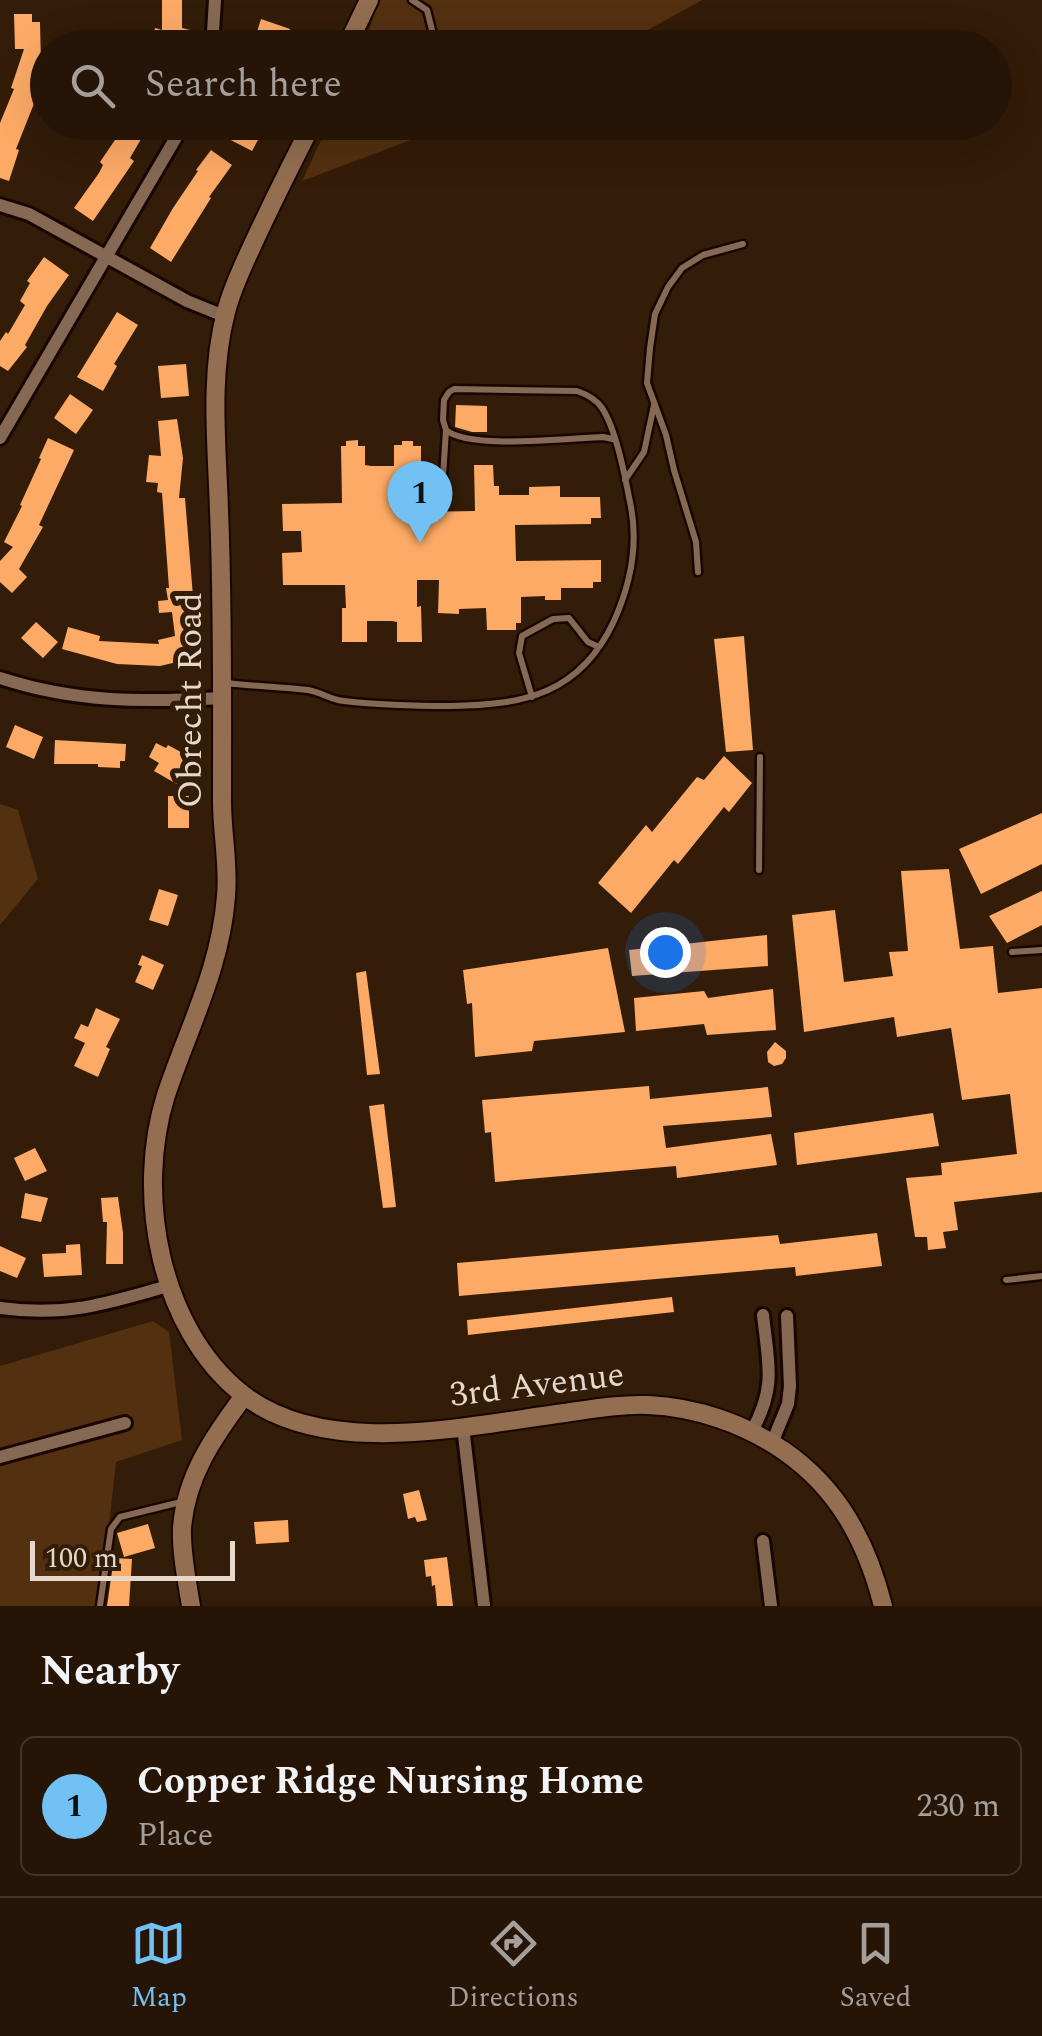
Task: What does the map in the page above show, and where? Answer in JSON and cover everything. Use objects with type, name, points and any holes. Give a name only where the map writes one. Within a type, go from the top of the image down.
[{"type":"street","points":[[214,30],[216,0]]},
{"type":"street","points":[[354,30],[368,0]]},
{"type":"street","points":[[0,438],[174,140]]},
{"type":"street","name":"Obrecht Road","points":[[168,1286],[154,1198],[158,1128],[164,1100],[211,975],[227,889],[222,816],[216,398],[224,316],[262,224],[304,140]]},
{"type":"street","points":[[0,205],[29,214],[187,301],[224,316]]},
{"type":"street","points":[[0,678],[60,695],[90,698],[161,701],[222,691]]},
{"type":"street","points":[[0,1308],[77,1310],[168,1286]]},
{"type":"street","name":"3rd Avenue","points":[[168,1286],[202,1352],[244,1396],[285,1419],[316,1428],[370,1434],[464,1427],[641,1404],[692,1411],[752,1431],[797,1460],[838,1504],[858,1534],[873,1568],[883,1606]]},
{"type":"street","points":[[752,1431],[763,1412],[770,1384],[763,1315]]},
{"type":"street","points":[[772,1443],[788,1404],[787,1316]]},
{"type":"street","points":[[191,1606],[182,1530],[187,1501],[202,1457],[244,1396]]},
{"type":"street","points":[[0,1457],[125,1423]]},
{"type":"street","points":[[464,1427],[484,1606]]},
{"type":"street","points":[[762,1542],[771,1606]]},
{"type":"lane","points":[[412,0],[428,10],[432,30]]},
{"type":"lane","points":[[698,572],[696,542],[666,435],[646,383],[650,348],[655,314],[682,268],[702,255],[743,244]]},
{"type":"lane","points":[[222,691],[314,690],[339,701],[482,706],[543,694],[566,681],[599,647],[622,604],[631,574],[632,508],[614,440],[599,404],[577,391],[448,392],[444,400],[442,492]]},
{"type":"lane","points":[[626,480],[644,452],[654,404]]},
{"type":"lane","points":[[446,430],[458,438],[484,441],[603,437],[614,440]]},
{"type":"lane","points":[[532,697],[520,653],[522,636],[554,620],[569,618],[588,642],[599,647]]},
{"type":"lane","points":[[759,870],[760,758]]},
{"type":"lane","points":[[1012,952],[1042,950]]},
{"type":"lane","points":[[1006,1280],[1042,1276]]},
{"type":"lane","points":[[100,1606],[111,1529],[120,1517],[187,1501]]},
{"type":"shaded area","points":[[378,0],[702,0],[648,30],[369,30]]},
{"type":"shaded area","points":[[321,140],[411,140],[302,181]]},
{"type":"shaded area","points":[[0,804],[18,810],[38,879],[0,925]]},
{"type":"shaded area","points":[[153,1321],[169,1332],[182,1440],[116,1462],[100,1606],[0,1606],[0,1366]]},
{"type":"building","points":[[162,0],[182,0],[182,28],[190,30],[162,30]]},
{"type":"building","points":[[14,14],[32,14],[32,22],[40,22],[40,30],[30,30],[30,114],[9,181],[0,178],[0,123],[24,49],[15,49]]},
{"type":"building","points":[[261,19],[290,29],[290,30],[258,30]]},
{"type":"building","points":[[115,140],[140,140],[130,158],[134,161],[93,221],[74,208],[99,173],[103,165],[100,162]]},
{"type":"building","points":[[231,140],[258,140],[252,151]]},
{"type":"building","points":[[211,150],[232,165],[171,262],[150,248]]},
{"type":"building","points":[[44,257],[69,275],[47,306],[27,347],[8,371],[0,366],[0,341],[25,305],[20,301],[30,283],[27,281]]},
{"type":"building","points":[[117,312],[138,325],[103,391],[77,377]]},
{"type":"building","points":[[186,364],[189,396],[161,398],[158,366]]},
{"type":"building","points":[[70,394],[93,410],[76,434],[54,418]]},
{"type":"building","points":[[456,405],[487,406],[487,432],[455,427]]},
{"type":"building","points":[[177,419],[183,458],[179,498],[185,498],[195,621],[185,622],[194,658],[160,666],[117,664],[62,649],[68,627],[100,636],[99,641],[159,644],[158,640],[175,636],[172,612],[159,613],[158,601],[168,600],[169,588],[162,493],[157,492],[158,483],[146,482],[149,455],[161,456],[158,421]]},
{"type":"building","points":[[48,438],[74,450],[39,525],[43,527],[19,569],[27,577],[12,593],[0,582],[0,561],[13,547],[4,542]]},
{"type":"building","points":[[358,440],[358,446],[365,446],[365,465],[371,466],[394,466],[394,445],[402,445],[402,441],[421,446],[418,512],[475,511],[474,465],[493,465],[494,486],[499,486],[499,495],[529,495],[529,487],[560,486],[560,497],[600,497],[601,518],[591,518],[591,524],[515,525],[516,561],[601,560],[601,582],[593,582],[593,588],[561,588],[561,600],[521,597],[521,623],[516,623],[516,630],[487,630],[486,608],[459,609],[459,614],[438,613],[439,580],[417,580],[422,642],[397,642],[397,622],[367,621],[367,642],[342,642],[345,585],[283,585],[282,553],[302,552],[301,531],[283,531],[282,504],[342,503],[341,446],[346,446],[346,441]]},
{"type":"building","points":[[36,622],[58,642],[43,658],[21,638]]},
{"type":"building","points":[[744,636],[753,750],[726,752],[714,639]]},
{"type":"building","points":[[15,725],[43,737],[34,759],[6,747]]},
{"type":"building","points":[[55,740],[126,744],[125,761],[120,761],[120,768],[54,764]]},
{"type":"building","points":[[156,743],[197,761],[182,787],[154,771],[159,763],[149,757]]},
{"type":"building","points":[[724,756],[752,783],[729,812],[724,807],[678,864],[674,860],[631,913],[598,883],[646,825],[652,832],[697,777],[704,780]]},
{"type":"building","points":[[168,796],[189,796],[189,828],[168,828]]},
{"type":"building","points":[[1042,813],[1042,864],[981,894],[959,849]]},
{"type":"building","points":[[949,869],[960,949],[993,946],[998,993],[1042,988],[1042,1192],[954,1202],[958,1230],[943,1232],[946,1248],[928,1250],[927,1237],[915,1237],[906,1178],[942,1175],[941,1163],[1017,1154],[1010,1094],[962,1100],[951,1028],[897,1037],[894,1017],[804,1032],[792,915],[835,910],[844,982],[893,976],[889,952],[908,951],[901,871]]},
{"type":"building","points":[[159,889],[178,895],[168,926],[149,920]]},
{"type":"building","points":[[1042,891],[1042,925],[1007,943],[989,916]]},
{"type":"building","points":[[767,935],[768,966],[632,976],[629,950]]},
{"type":"building","points":[[608,948],[625,1032],[534,1041],[532,1051],[475,1057],[472,1003],[467,1004],[463,970]]},
{"type":"building","points":[[142,955],[164,965],[153,990],[135,982]]},
{"type":"building","points":[[366,971],[380,1074],[367,1075],[356,973]]},
{"type":"building","points":[[773,989],[776,1030],[707,1035],[704,1024],[636,1031],[634,998],[704,991],[708,998]]},
{"type":"building","points":[[96,1008],[120,1019],[106,1047],[110,1049],[98,1077],[74,1066],[85,1043],[74,1038],[81,1024],[88,1027]]},
{"type":"building","points":[[775,1042],[786,1051],[786,1058],[774,1066],[768,1062],[767,1052]]},
{"type":"building","points":[[649,1086],[650,1099],[768,1087],[772,1117],[663,1126],[666,1148],[771,1134],[777,1165],[677,1178],[676,1166],[495,1182],[491,1132],[485,1133],[482,1100]]},
{"type":"building","points":[[384,1104],[396,1207],[383,1208],[369,1106]]},
{"type":"building","points":[[933,1113],[939,1146],[797,1165],[794,1133]]},
{"type":"building","points":[[35,1148],[47,1171],[25,1181],[14,1158]]},
{"type":"building","points":[[25,1193],[48,1198],[41,1222],[21,1218]]},
{"type":"building","points":[[118,1197],[123,1264],[106,1264],[107,1222],[103,1222],[101,1198]]},
{"type":"building","points":[[877,1233],[882,1266],[796,1276],[795,1267],[459,1296],[457,1263],[778,1235],[780,1244]]},
{"type":"building","points":[[80,1244],[82,1275],[44,1277],[42,1254],[66,1253],[66,1245]]},
{"type":"building","points":[[0,1246],[26,1258],[17,1278],[0,1271]]},
{"type":"building","points":[[672,1297],[674,1312],[468,1335],[467,1320]]},
{"type":"building","points":[[419,1490],[427,1520],[417,1522],[415,1517],[408,1519],[403,1494]]},
{"type":"building","points":[[288,1520],[289,1542],[256,1544],[254,1522]]},
{"type":"building","points":[[148,1524],[155,1548],[124,1557],[117,1533]]},
{"type":"building","points":[[447,1557],[453,1606],[437,1606],[435,1585],[432,1586],[431,1576],[426,1577],[424,1560]]},
{"type":"building","points":[[114,1558],[132,1559],[129,1606],[107,1606]]},
{"type":"place","name":"Copper Ridge Nursing Home","points":[[420,543]]}]
